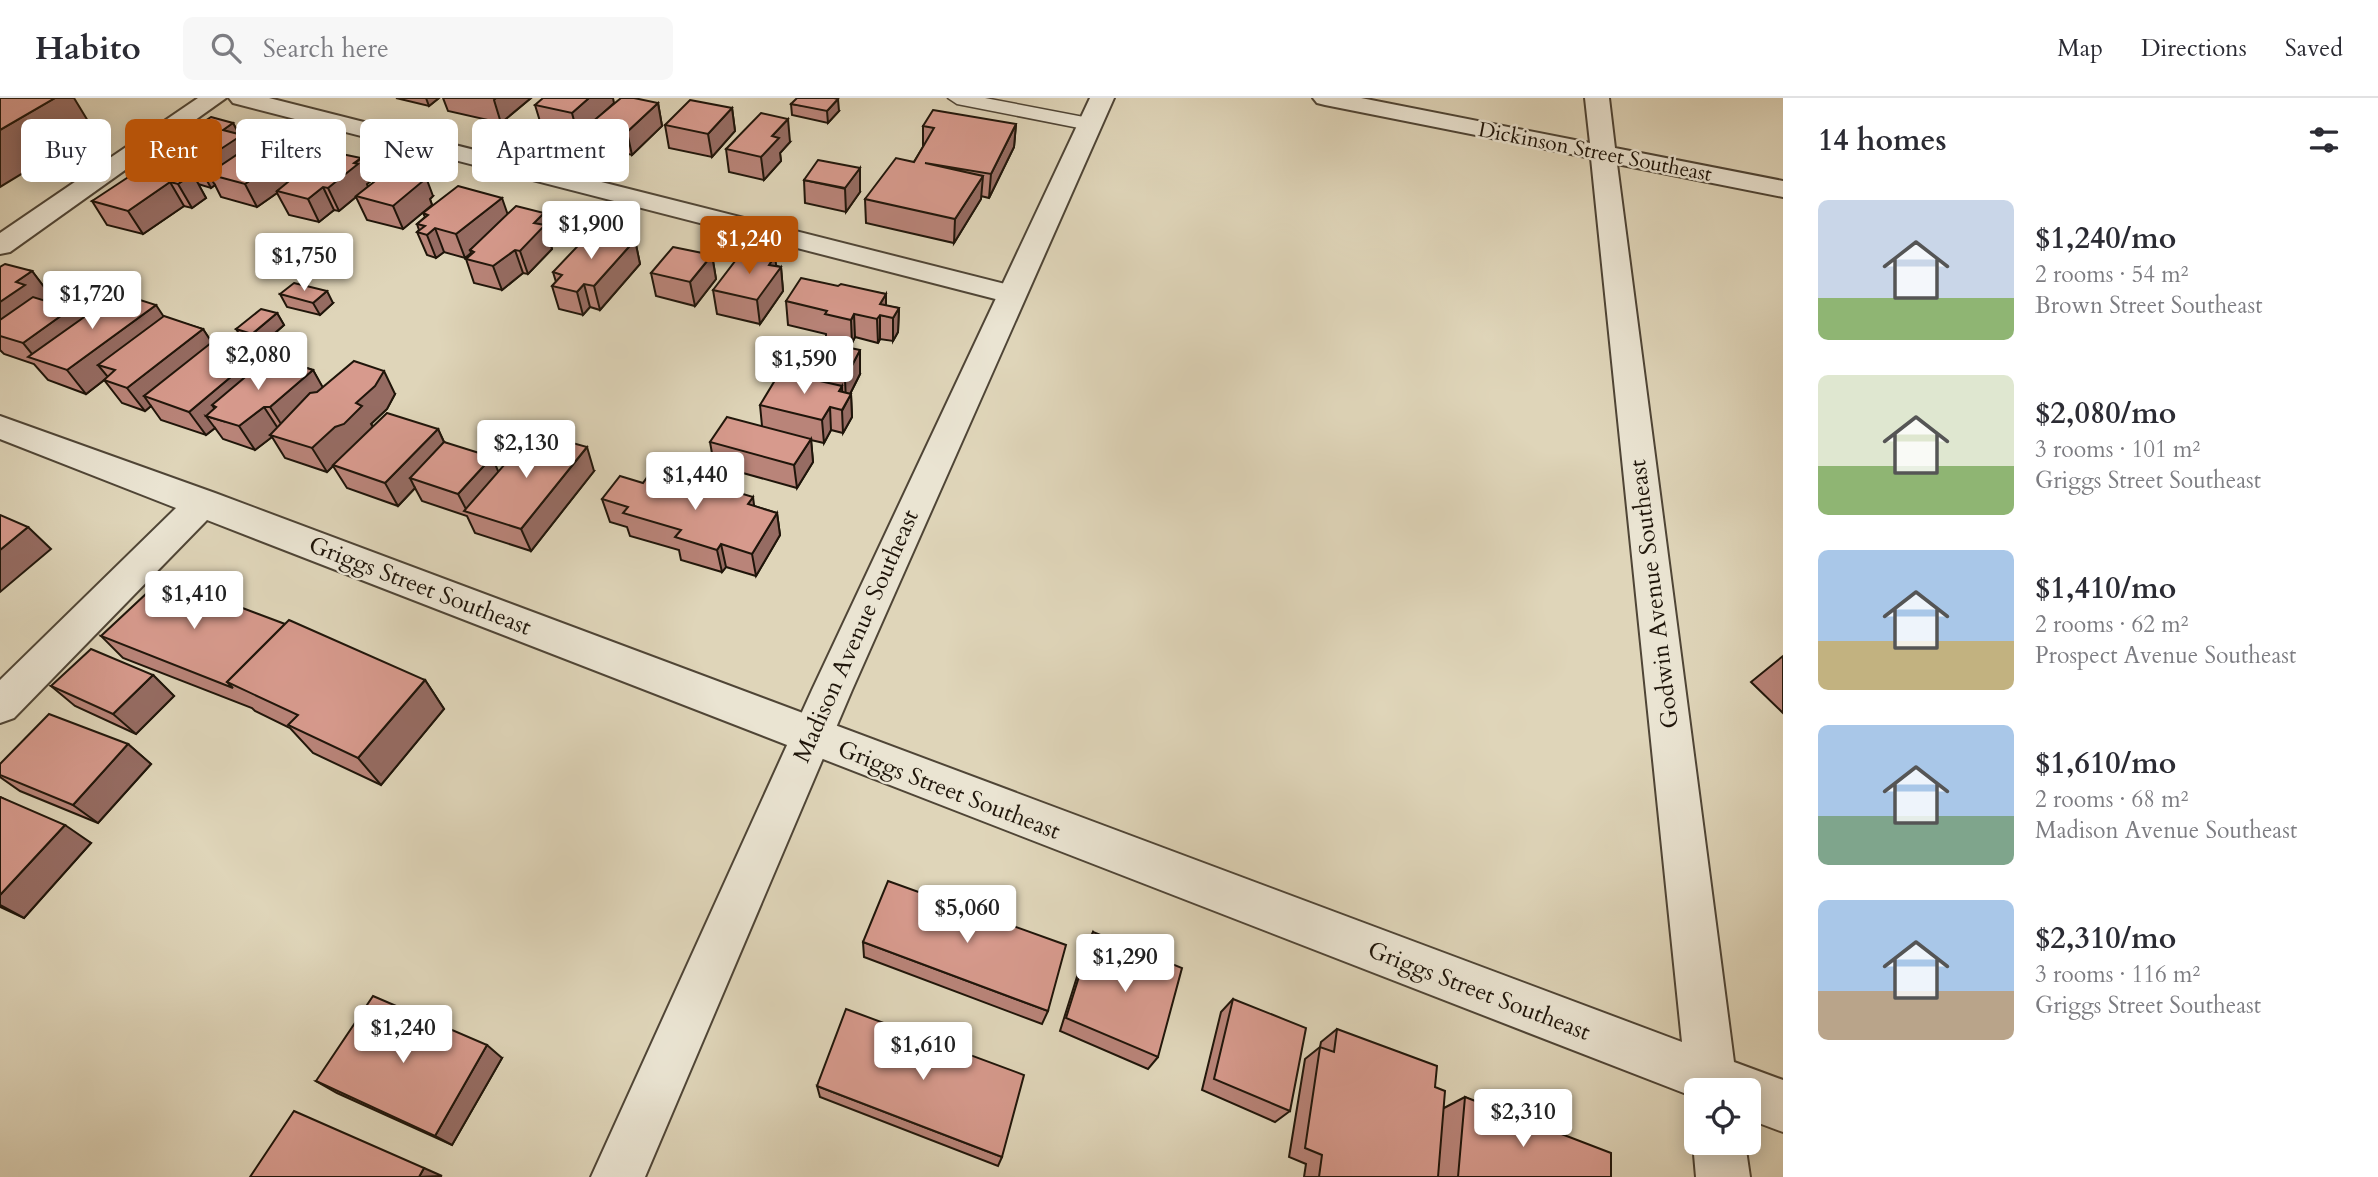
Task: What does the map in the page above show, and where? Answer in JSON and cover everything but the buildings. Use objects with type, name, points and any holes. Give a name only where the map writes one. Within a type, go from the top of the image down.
[{"type":"street","points":[[0,246],[214,98]]},
{"type":"street","points":[[241,98],[1011,294]]},
{"type":"street","name":"Godwin Avenue Southeast","points":[[1597,98],[1602,154],[1727,1078]]},
{"type":"street","name":"Dickinson Street Southeast","points":[[1338,99],[1783,189]]},
{"type":"street","name":"Madison Avenue Southeast","points":[[618,1177],[810,738],[1096,111]]},
{"type":"street","name":"Griggs Street Southeast","points":[[0,427],[203,502],[810,738],[1702,1078]]},
{"type":"street","points":[[0,706],[203,502]]},
{"type":"street","name":"Griggs Street Southeast","points":[[1761,1099],[1783,1106]]},
{"type":"street","points":[[1720,1155],[1723,1177]]},
{"type":"lane","points":[[957,98],[1096,111]]}]
